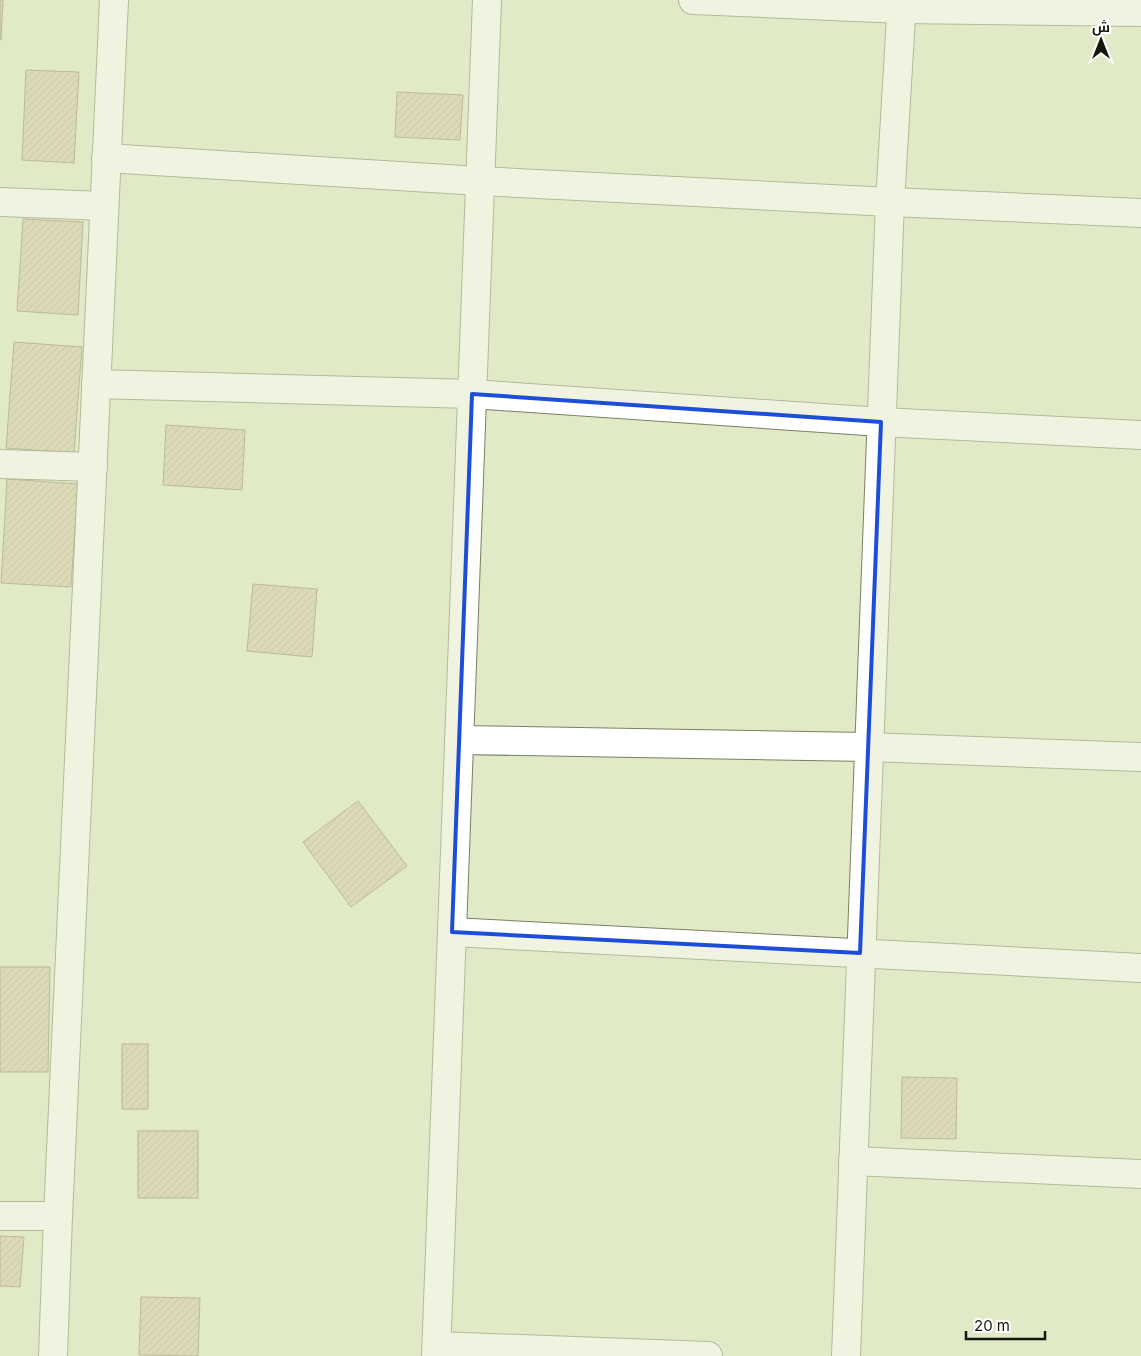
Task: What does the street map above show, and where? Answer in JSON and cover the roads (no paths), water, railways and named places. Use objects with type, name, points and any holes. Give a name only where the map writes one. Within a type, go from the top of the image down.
[{"type":"street","points":[[53,1356],[114,0]]},
{"type":"street","points":[[487,0],[436,1351],[708,1356]]},
{"type":"street","points":[[692,0],[902,4],[1141,12]]},
{"type":"street","points":[[846,1356],[890,202],[902,4]]},
{"type":"street","points":[[106,158],[480,181],[1141,213]]},
{"type":"street","points":[[0,202],[104,206]]},
{"type":"street","points":[[96,384],[472,394],[881,422],[1141,435]]},
{"type":"street","points":[[0,464],[93,468]]},
{"type":"street","points":[[459,740],[868,747],[1141,757]]},
{"type":"street","points":[[452,932],[1141,968]]},
{"type":"street","points":[[853,1161],[1141,1174]]},
{"type":"street","points":[[0,1216],[58,1216]]}]
